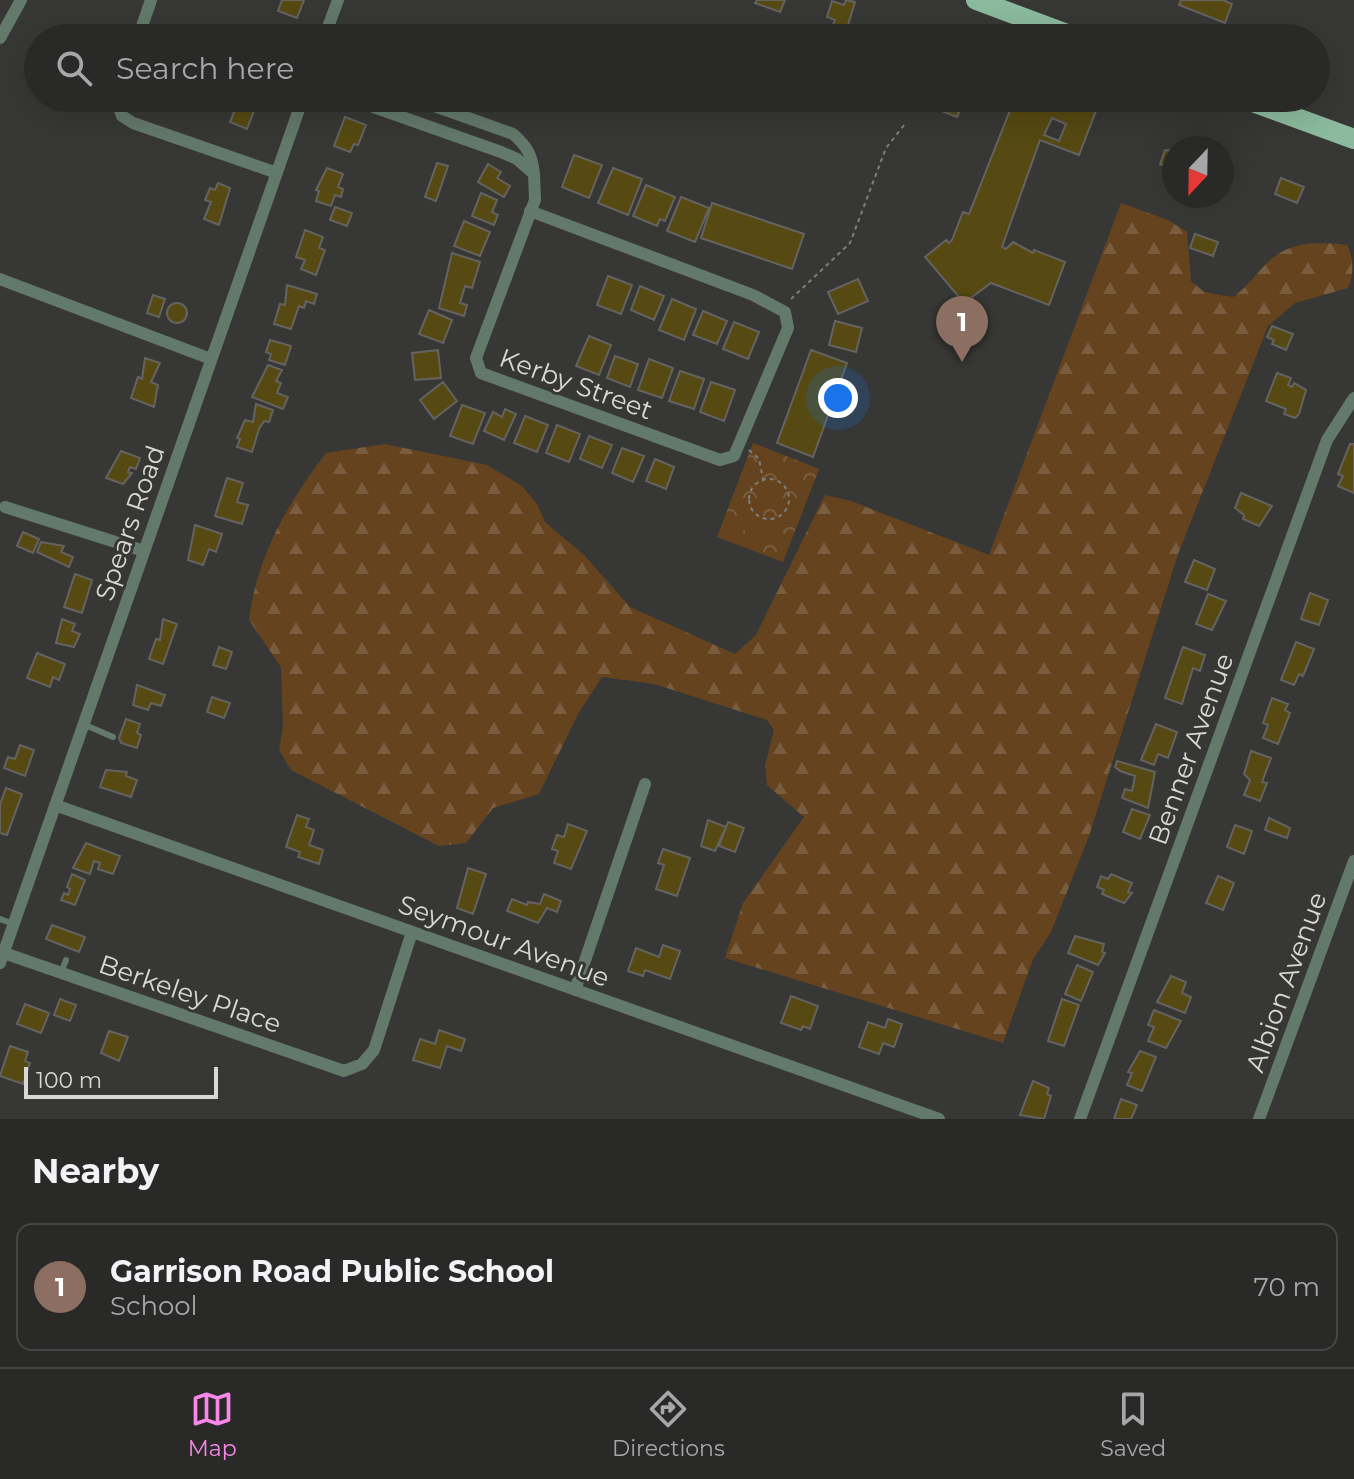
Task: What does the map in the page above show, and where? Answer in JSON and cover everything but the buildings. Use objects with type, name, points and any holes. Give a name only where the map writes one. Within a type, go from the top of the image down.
[{"type":"main road","points":[[976,0],[1040,24]]},
{"type":"main road","points":[[1280,112],[1354,139]]},
{"type":"street","points":[[0,38],[21,0]]},
{"type":"street","points":[[143,24],[151,0]]},
{"type":"street","points":[[329,24],[338,0]]},
{"type":"street","points":[[121,112],[133,123],[277,173]]},
{"type":"street","name":"Spears Road","points":[[2,958],[298,112]]},
{"type":"street","points":[[388,112],[489,147],[517,159],[534,174]]},
{"type":"street","points":[[451,112],[513,134],[526,144],[532,157],[534,174],[535,200],[530,211],[781,308],[788,319],[788,328],[741,446]]},
{"type":"street","name":"Kerby Street","points":[[530,211],[476,358],[481,373],[720,460],[728,459],[741,446]]},
{"type":"street","points":[[0,279],[211,359]]},
{"type":"street","name":"Benner Avenue","points":[[1080,1119],[1327,440],[1354,398]]},
{"type":"street","points":[[5,507],[144,551]]},
{"type":"street","points":[[575,990],[645,784]]},
{"type":"street","name":"Seymour Avenue","points":[[55,805],[939,1119]]},
{"type":"street","name":"Albion Avenue","points":[[1259,1119],[1354,861]]},
{"type":"street","name":"Berkeley Place","points":[[2,958],[61,973],[344,1071],[362,1064],[374,1050],[412,932]]},
{"type":"lane","points":[[83,724],[113,737]]},
{"type":"lane","points":[[0,919],[14,924]]},
{"type":"lane","points":[[61,973],[66,960]]},
{"type":"path","points":[[781,308],[850,243],[886,148],[905,124]]},
{"type":"path","points":[[741,446],[759,459],[763,480]]},
{"type":"path","points":[[763,480],[783,484],[790,497],[787,510],[776,519],[763,519],[750,506],[750,493],[763,480]]},
{"type":"green space","points":[[1121,203],[1168,220],[1187,232],[1191,281],[1204,292],[1233,297],[1282,251],[1309,244],[1347,245],[1352,272],[1348,288],[1295,303],[1268,326],[1178,554],[1089,836],[1051,932],[1033,959],[1003,1043],[725,958],[743,903],[804,817],[767,785],[765,765],[774,730],[767,720],[654,684],[602,677],[578,714],[539,794],[493,808],[466,843],[439,846],[291,770],[279,750],[283,726],[281,667],[249,620],[259,574],[276,532],[326,453],[385,444],[487,465],[522,486],[537,504],[545,522],[584,555],[630,607],[735,654],[756,635],[825,495],[851,501],[989,555]]},
{"type":"green space","points":[[753,443],[819,469],[783,562],[717,537]]},
{"type":"green space","points":[[748,513],[770,524],[765,538],[754,540],[747,535],[745,525]]},
{"type":"place","name":"Garrison Road Public School","points":[[962,362]]}]
